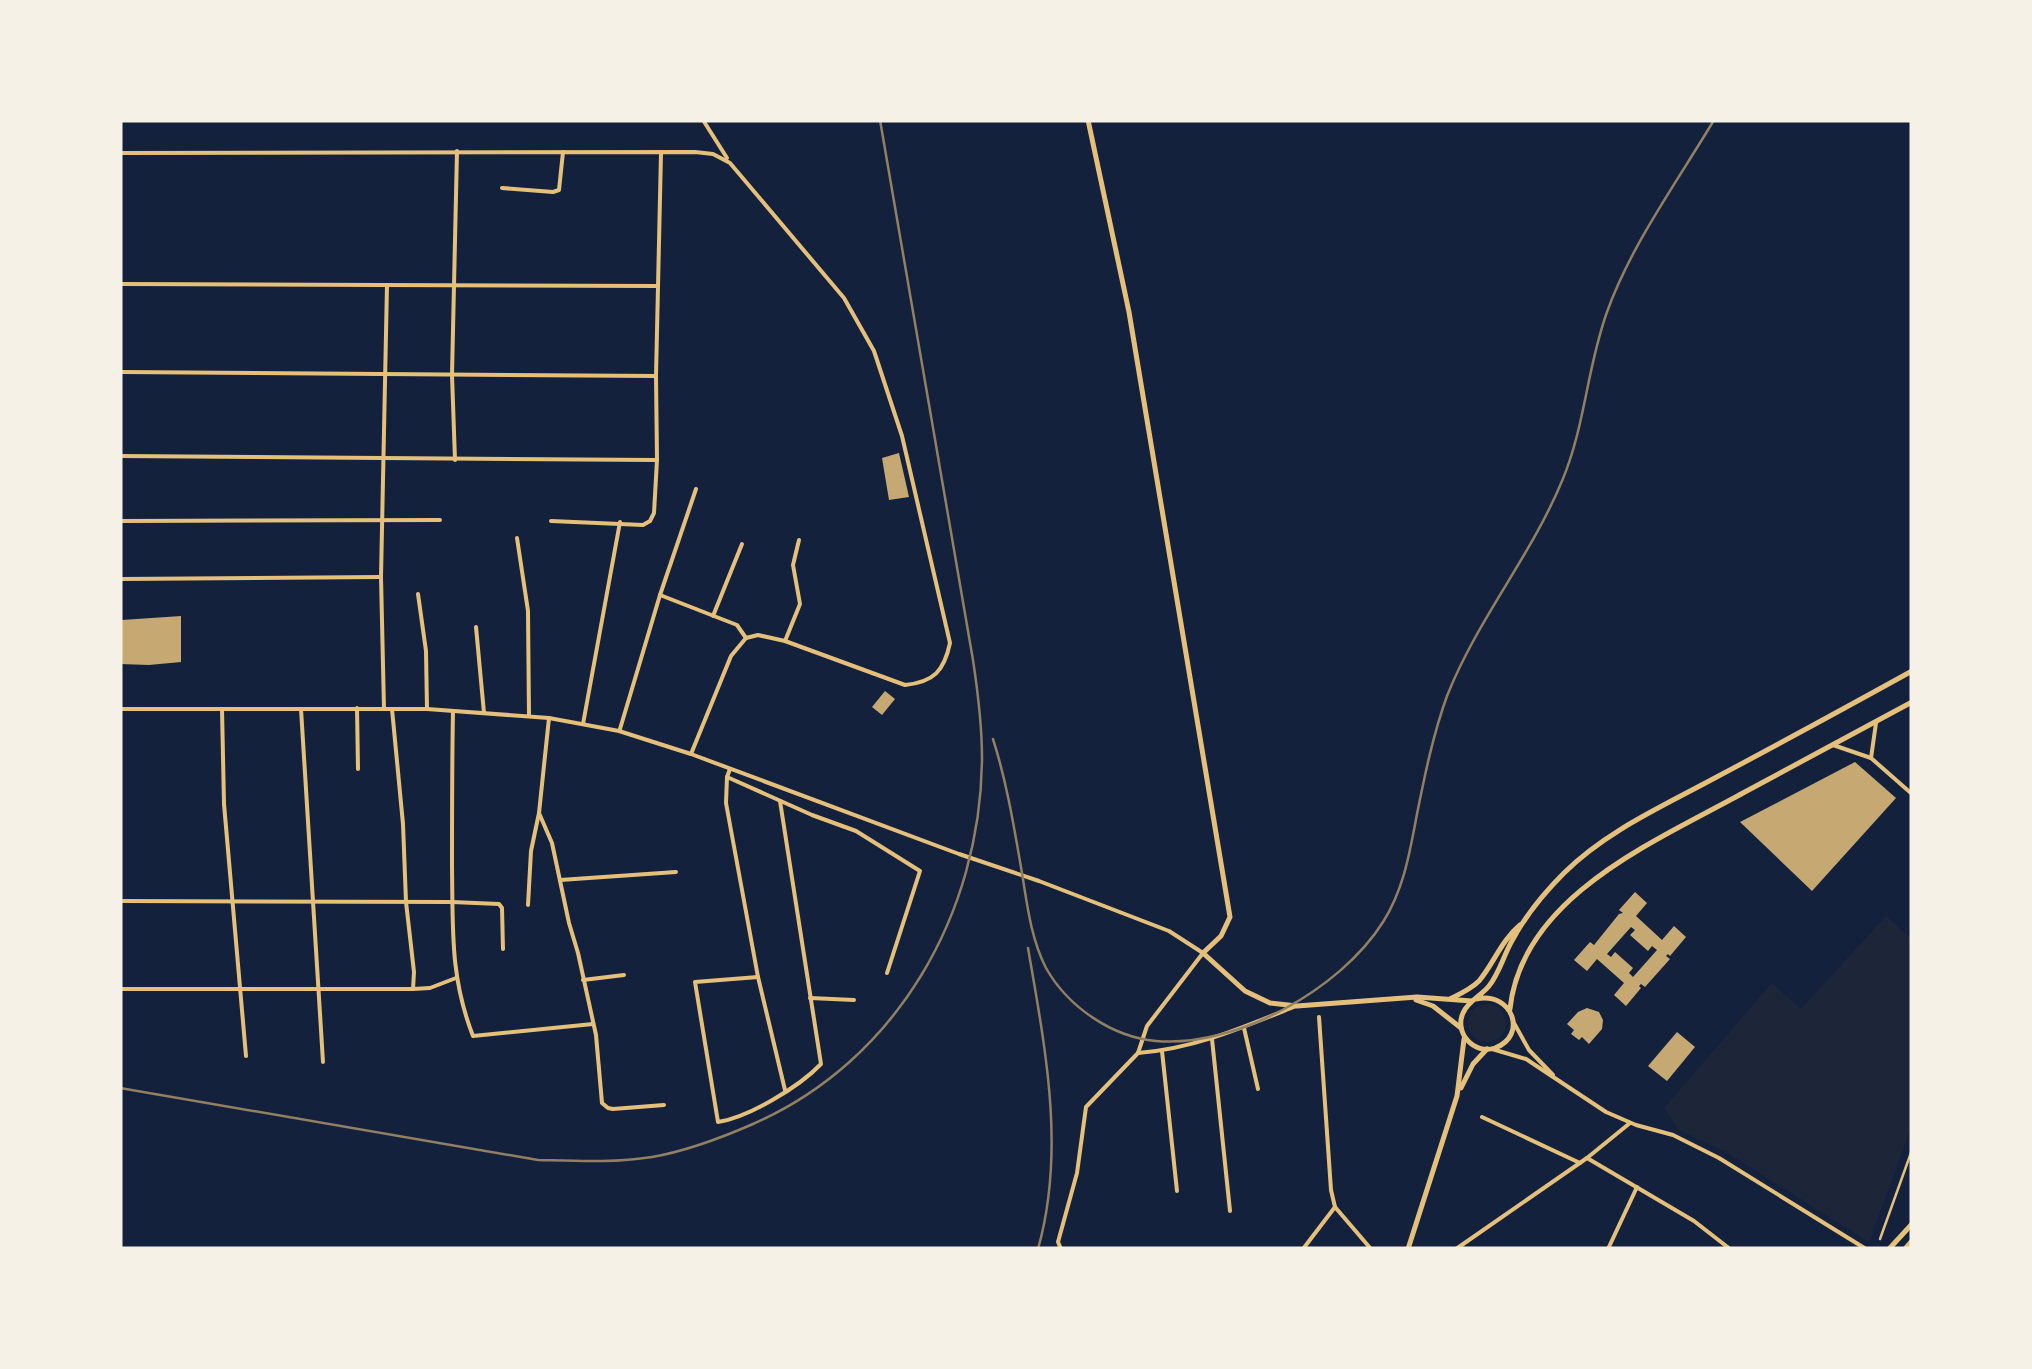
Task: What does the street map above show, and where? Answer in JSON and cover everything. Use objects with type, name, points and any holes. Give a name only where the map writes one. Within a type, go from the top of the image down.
[{"type":"street","points":[[691,754],[731,656],[746,638],[758,635],[785,640],[905,684],[924,683],[938,672],[950,643],[902,436],[874,351],[844,298],[730,163],[704,120]]},
{"type":"street","points":[[1060,1249],[1058,1242],[1077,1173],[1086,1107],[1138,1053],[1147,1026],[1203,953],[1221,936],[1230,917],[1130,312],[1088,120]]},
{"type":"street","points":[[455,460],[452,375],[457,151]]},
{"type":"street","points":[[502,188],[559,190],[563,152]]},
{"type":"street","points":[[550,521],[643,525],[654,513],[661,152]]},
{"type":"street","points":[[120,153],[704,152],[730,163]]},
{"type":"street","points":[[120,284],[658,286]]},
{"type":"street","points":[[384,710],[381,578],[387,285]]},
{"type":"street","points":[[120,372],[656,376]]},
{"type":"street","points":[[120,456],[657,460]]},
{"type":"street","points":[[619,731],[696,490]]},
{"type":"street","points":[[120,521],[440,520]]},
{"type":"street","points":[[582,724],[620,522]]},
{"type":"street","points":[[517,538],[528,611],[529,716]]},
{"type":"street","points":[[785,640],[800,604],[793,565],[800,540]]},
{"type":"street","points":[[713,616],[742,544]]},
{"type":"street","points":[[120,579],[381,578]]},
{"type":"street","points":[[418,594],[426,651],[427,709]]},
{"type":"street","points":[[660,595],[737,626],[746,638]]},
{"type":"street","points":[[476,626],[484,713]]},
{"type":"street","points":[[1449,999],[1478,981],[1505,940],[1567,870],[1614,834],[1912,672]]},
{"type":"street","points":[[1510,1012],[1522,961],[1546,928],[1590,884],[1627,857],[1912,702]]},
{"type":"street","points":[[120,708],[427,709],[549,718],[619,731],[1039,880],[1170,931],[1203,953],[1245,991],[1270,1003],[1297,1006],[1403,998],[1496,999],[1510,1012],[1528,1050],[1556,1078]]},
{"type":"street","points":[[301,708],[324,1062]]},
{"type":"street","points":[[358,708],[358,769]]},
{"type":"street","points":[[222,709],[224,804],[246,1056]]},
{"type":"street","points":[[392,710],[413,989]]},
{"type":"street","points":[[453,711],[452,902],[456,978],[462,1008],[474,1036],[593,1024]]},
{"type":"street","points":[[528,904],[531,850],[549,718]]},
{"type":"street","points":[[1871,758],[1877,720]]},
{"type":"street","points":[[1833,745],[1871,758],[1912,794]]},
{"type":"street","points":[[730,769],[726,804],[758,978],[785,1090]]},
{"type":"street","points":[[727,777],[856,832],[920,871],[887,973]]},
{"type":"street","points":[[758,978],[695,982],[718,1122],[743,1115],[822,1064],[780,801]]},
{"type":"street","points":[[539,813],[552,844],[593,1024],[602,1102],[608,1108],[620,1109],[664,1105]]},
{"type":"street","points":[[560,880],[676,872]]},
{"type":"street","points":[[120,901],[499,904],[503,948]]},
{"type":"street","points":[[1522,923],[1496,977],[1462,1013],[1461,1028],[1474,1046],[1520,1056],[1606,1112],[1673,1135],[1719,1158],[1866,1249]]},
{"type":"street","points":[[583,980],[624,975]]},
{"type":"street","points":[[120,989],[413,989],[430,988],[456,978]]},
{"type":"street","points":[[810,998],[854,1000]]},
{"type":"street","points":[[1403,998],[1433,1006],[1461,1028]]},
{"type":"street","points":[[1138,1053],[1212,1039],[1297,1006]]},
{"type":"street","points":[[1319,1017],[1331,1190],[1336,1207],[1370,1249]]},
{"type":"street","points":[[1408,1249],[1457,1096],[1470,1068],[1489,1049],[1506,1040],[1513,1020]]},
{"type":"street","points":[[1244,1028],[1258,1090]]},
{"type":"street","points":[[1457,1096],[1464,1036]]},
{"type":"street","points":[[1212,1039],[1230,1211]]},
{"type":"street","points":[[1162,1051],[1177,1192]]},
{"type":"street","points":[[1482,1117],[1580,1163]]},
{"type":"street","points":[[1456,1249],[1587,1158],[1630,1123]]},
{"type":"street","points":[[1880,1239],[1912,1150]]},
{"type":"street","points":[[1587,1158],[1694,1221],[1730,1249]]},
{"type":"street","points":[[1608,1249],[1637,1187]]},
{"type":"street","points":[[1303,1249],[1336,1207]]},
{"type":"street","points":[[1889,1249],[1912,1224]]},
{"type":"street","points":[[1905,1249],[1912,1241]]},
{"type":"shaded area","points":[[1886,916],[1912,939],[1912,1125],[1869,1242],[1726,1152],[1679,1130],[1664,1108],[1772,983],[1801,1009]]},
{"type":"shaded area","points":[[1487,1004],[1500,1010],[1506,1023],[1500,1036],[1487,1042],[1474,1036],[1468,1023],[1474,1010]]},
{"type":"building","points":[[899,453],[909,497],[889,500],[882,458]]},
{"type":"building","points":[[181,616],[181,662],[120,664],[122,620]]},
{"type":"building","points":[[885,691],[895,699],[882,715],[872,707]]},
{"type":"building","points":[[1855,762],[1896,798],[1812,891],[1740,822]]},
{"type":"building","points":[[1635,892],[1647,903],[1636,916],[1662,940],[1674,926],[1686,937],[1666,956],[1670,959],[1645,987],[1639,986],[1626,1006],[1614,995],[1624,983],[1597,959],[1587,971],[1574,960],[1590,942],[1594,945],[1623,913],[1619,910]],"holes":[[[1631,927],[1635,930],[1630,935],[1648,951],[1652,946],[1657,950],[1633,977],[1629,973],[1633,968],[1615,952],[1611,957],[1607,954]]]},
{"type":"building","points":[[1587,1008],[1599,1012],[1603,1020],[1602,1029],[1589,1044],[1571,1034],[1574,1030],[1567,1024]]},
{"type":"building","points":[[1677,1032],[1695,1047],[1667,1081],[1648,1066]]},
{"type":"railway","points":[[120,1088],[538,1160],[624,1160],[678,1151],[753,1124],[804,1097],[849,1062],[888,1021],[921,975],[947,925],[966,872],[978,816],[982,758],[973,660],[880,120]]},
{"type":"railway","points":[[993,739],[1037,945],[1055,982],[1093,1018],[1123,1033],[1156,1041],[1219,1035],[1284,1009],[1341,970],[1383,922],[1396,896],[1447,696],[1473,641],[1535,536],[1562,481],[1576,440],[1600,333],[1617,287],[1714,120]]},
{"type":"railway","points":[[1028,948],[1046,1061],[1052,1136],[1051,1174],[1038,1249]]}]
